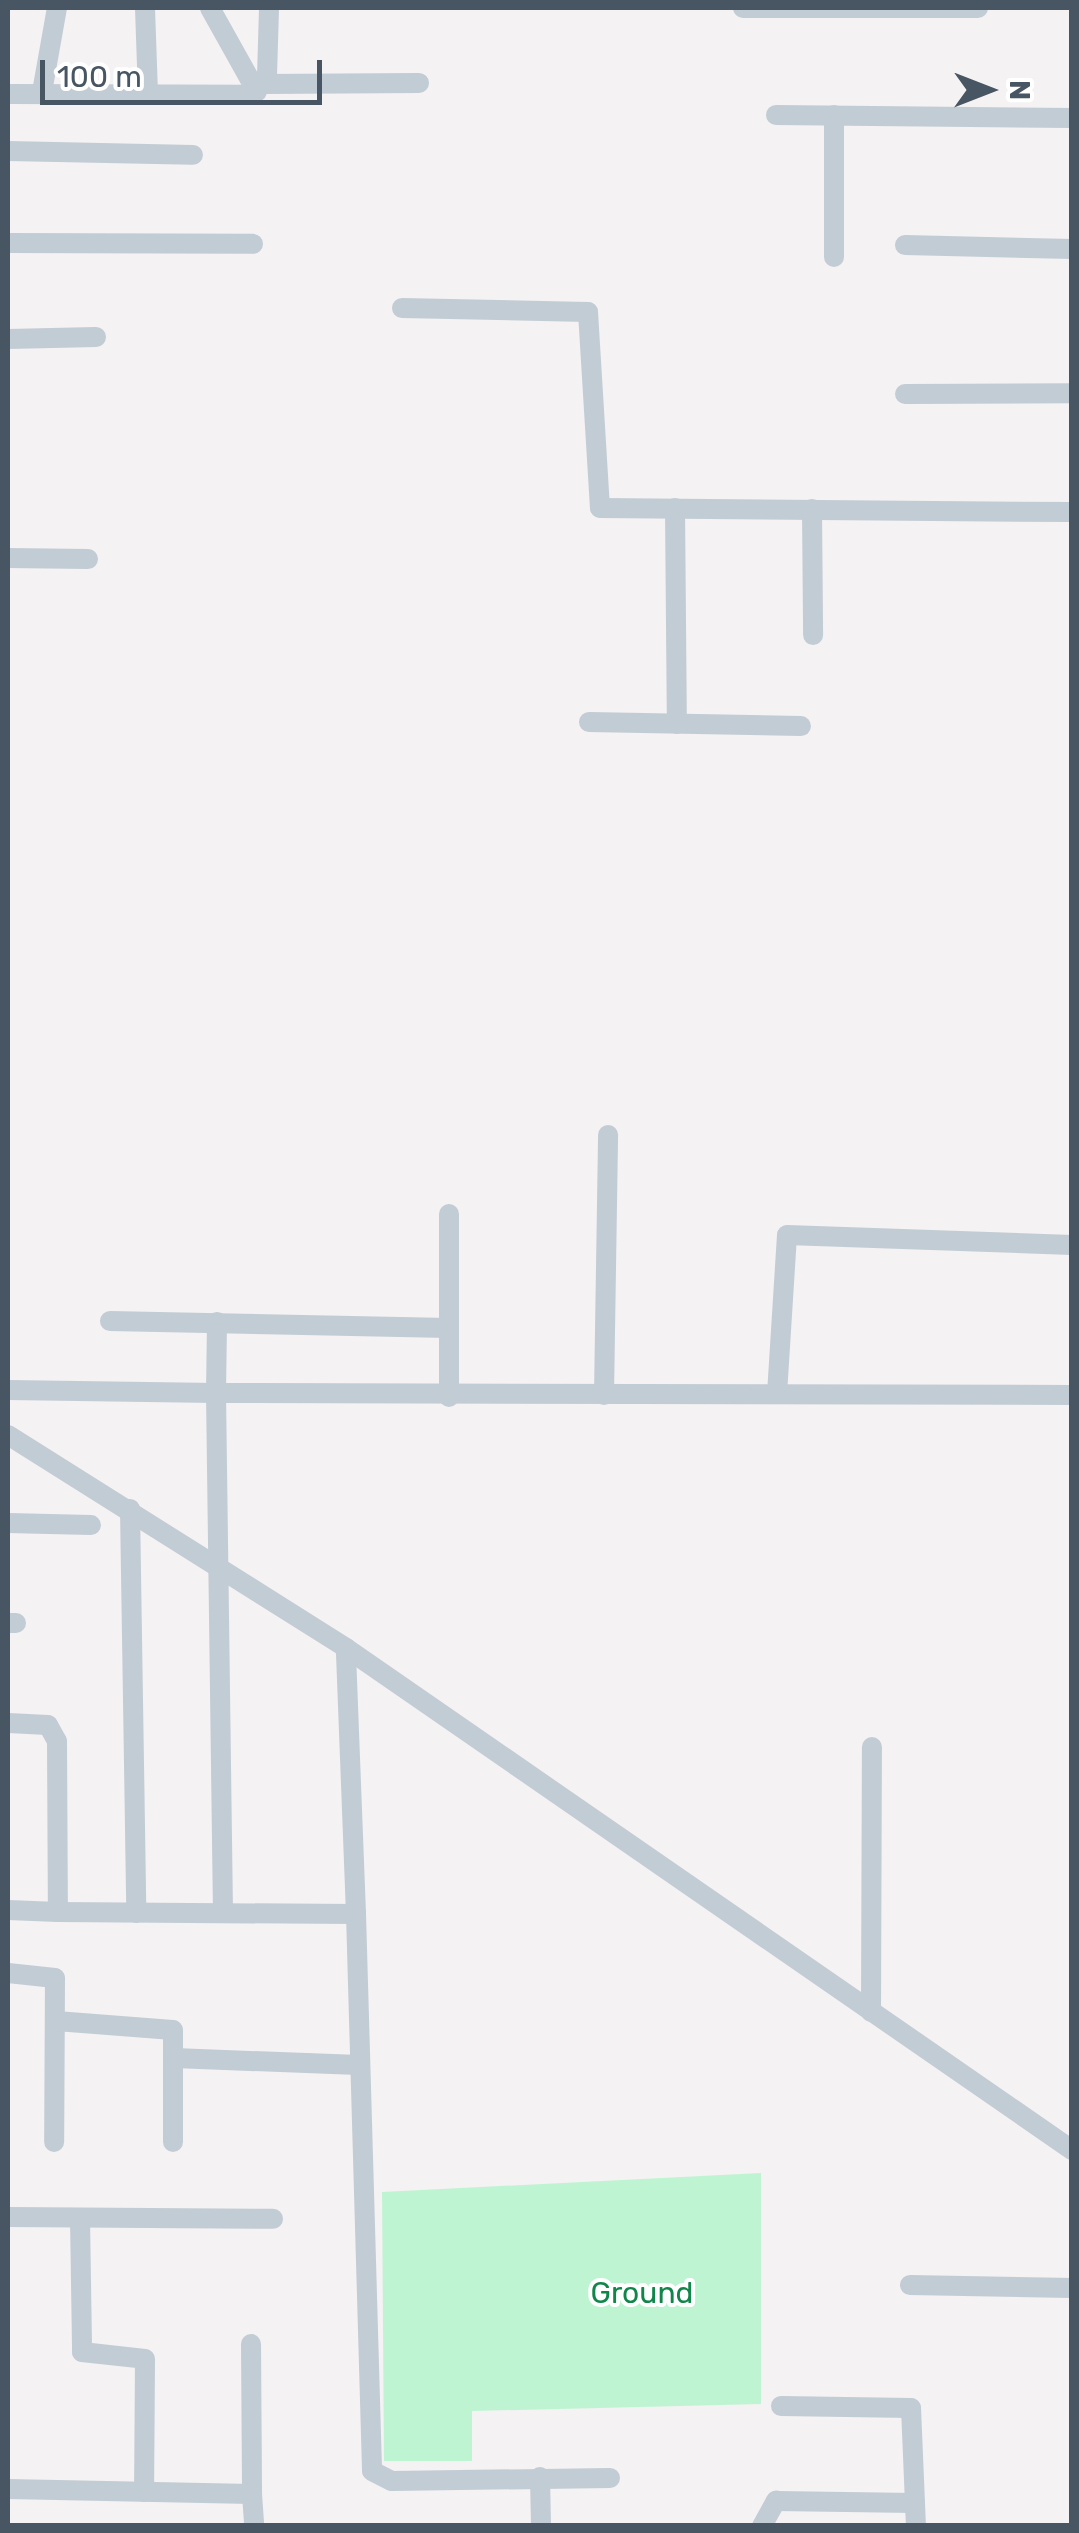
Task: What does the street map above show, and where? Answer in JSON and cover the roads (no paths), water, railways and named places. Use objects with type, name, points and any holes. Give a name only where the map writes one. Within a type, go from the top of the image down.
[{"type":"street","points":[[42,92],[58,8]]},
{"type":"street","points":[[145,8],[148,93]]},
{"type":"street","points":[[210,8],[261,88]]},
{"type":"street","points":[[261,88],[268,8]]},
{"type":"street","points":[[742,8],[978,8]]},
{"type":"street","points":[[8,94],[419,83]]},
{"type":"street","points":[[776,114],[1072,118]]},
{"type":"street","points":[[834,115],[834,256]]},
{"type":"street","points":[[8,151],[193,156]]},
{"type":"street","points":[[8,242],[253,244]]},
{"type":"street","points":[[905,245],[1072,249]]},
{"type":"street","points":[[402,308],[588,312],[597,504],[1072,512]]},
{"type":"street","points":[[8,340],[96,338]]},
{"type":"street","points":[[904,394],[1072,393]]},
{"type":"street","points":[[675,508],[677,724]]},
{"type":"street","points":[[812,510],[813,636]]},
{"type":"street","points":[[8,558],[88,560]]},
{"type":"street","points":[[589,722],[801,726]]},
{"type":"street","points":[[604,1396],[608,1135]]},
{"type":"street","points":[[448,1396],[449,1214]]},
{"type":"street","points":[[777,1394],[787,1235],[1072,1246]]},
{"type":"street","points":[[110,1321],[449,1328]]},
{"type":"street","points":[[217,1322],[223,1912]]},
{"type":"street","points":[[8,1390],[448,1396],[1072,1395]]},
{"type":"street","points":[[8,1436],[346,1648],[1072,2150]]},
{"type":"street","points":[[130,1509],[136,1913]]},
{"type":"street","points":[[8,1523],[91,1525]]},
{"type":"street","points":[[346,1648],[372,2471],[392,2481],[610,2478]]},
{"type":"street","points":[[8,1723],[48,1725],[56,1741],[58,1912]]},
{"type":"street","points":[[871,2012],[872,1747]]},
{"type":"street","points":[[8,1910],[356,1914]]},
{"type":"street","points":[[8,1973],[55,1978],[54,2142]]},
{"type":"street","points":[[56,2021],[168,2026],[174,2058],[173,2142]]},
{"type":"street","points":[[174,2058],[359,2065]]},
{"type":"street","points":[[8,2217],[274,2219]]},
{"type":"street","points":[[80,2218],[82,2352],[145,2359],[144,2492]]},
{"type":"street","points":[[910,2286],[1072,2288]]},
{"type":"street","points":[[252,2344],[254,2526]]},
{"type":"street","points":[[781,2406],[910,2408],[916,2526]]},
{"type":"street","points":[[540,2477],[541,2526]]},
{"type":"street","points":[[8,2489],[252,2494]]},
{"type":"street","points":[[762,2526],[776,2501],[915,2502]]},
{"type":"park label","name":"Ground","points":[[642,2293]]}]
